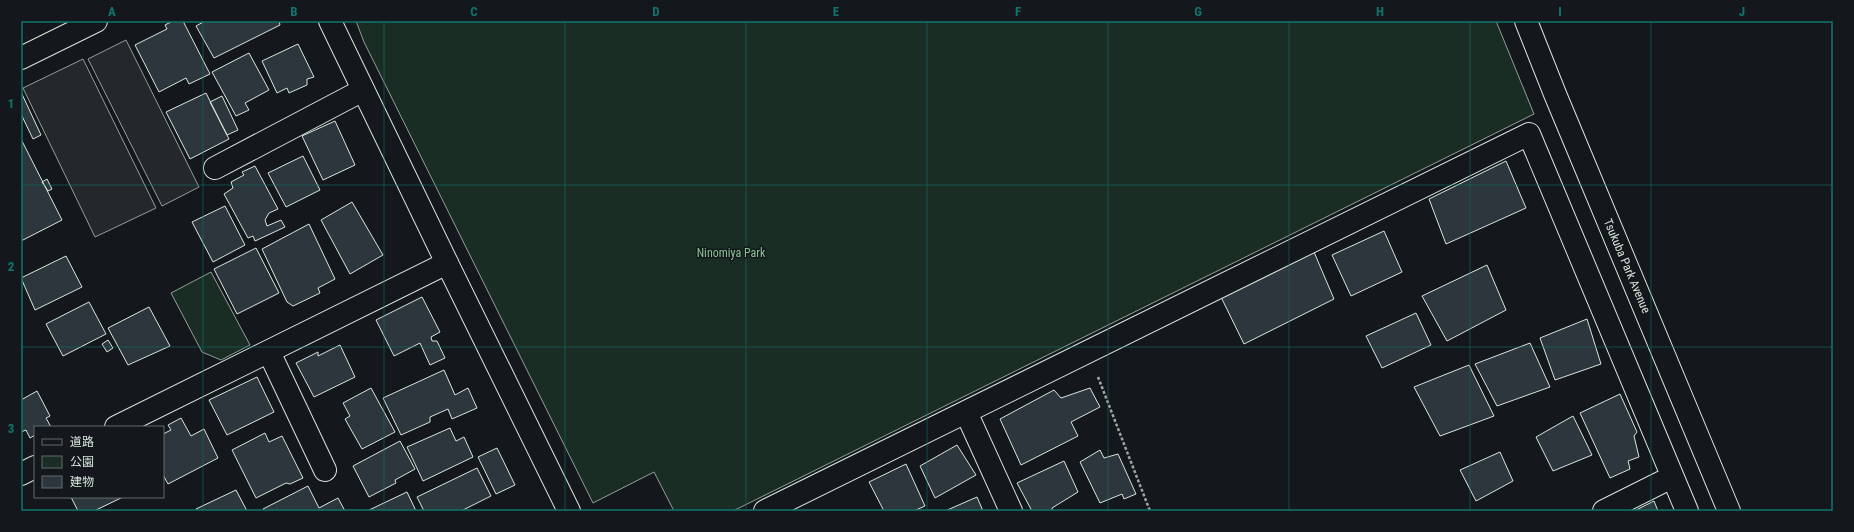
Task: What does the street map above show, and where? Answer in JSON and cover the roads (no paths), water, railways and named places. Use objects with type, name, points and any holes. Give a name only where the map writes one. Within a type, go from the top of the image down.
[{"type":"street","points":[[21,58],[96,21]]},
{"type":"street","points":[[330,21],[569,511]]},
{"type":"street","name":"Tsukuba Park Avenue","points":[[1526,21],[1729,511]]},
{"type":"street","points":[[215,168],[363,90]]},
{"type":"street","points":[[766,511],[1529,134],[1687,511]]},
{"type":"street","points":[[118,426],[447,263]]},
{"type":"street","points":[[269,352],[325,470]]},
{"type":"street","points":[[966,412],[1011,511]]},
{"type":"street","points":[[21,474],[34,468]]},
{"type":"street","points":[[1604,511],[1672,477]]},
{"type":"park label","name":"Ninomiya Park","points":[[731,253]]}]
